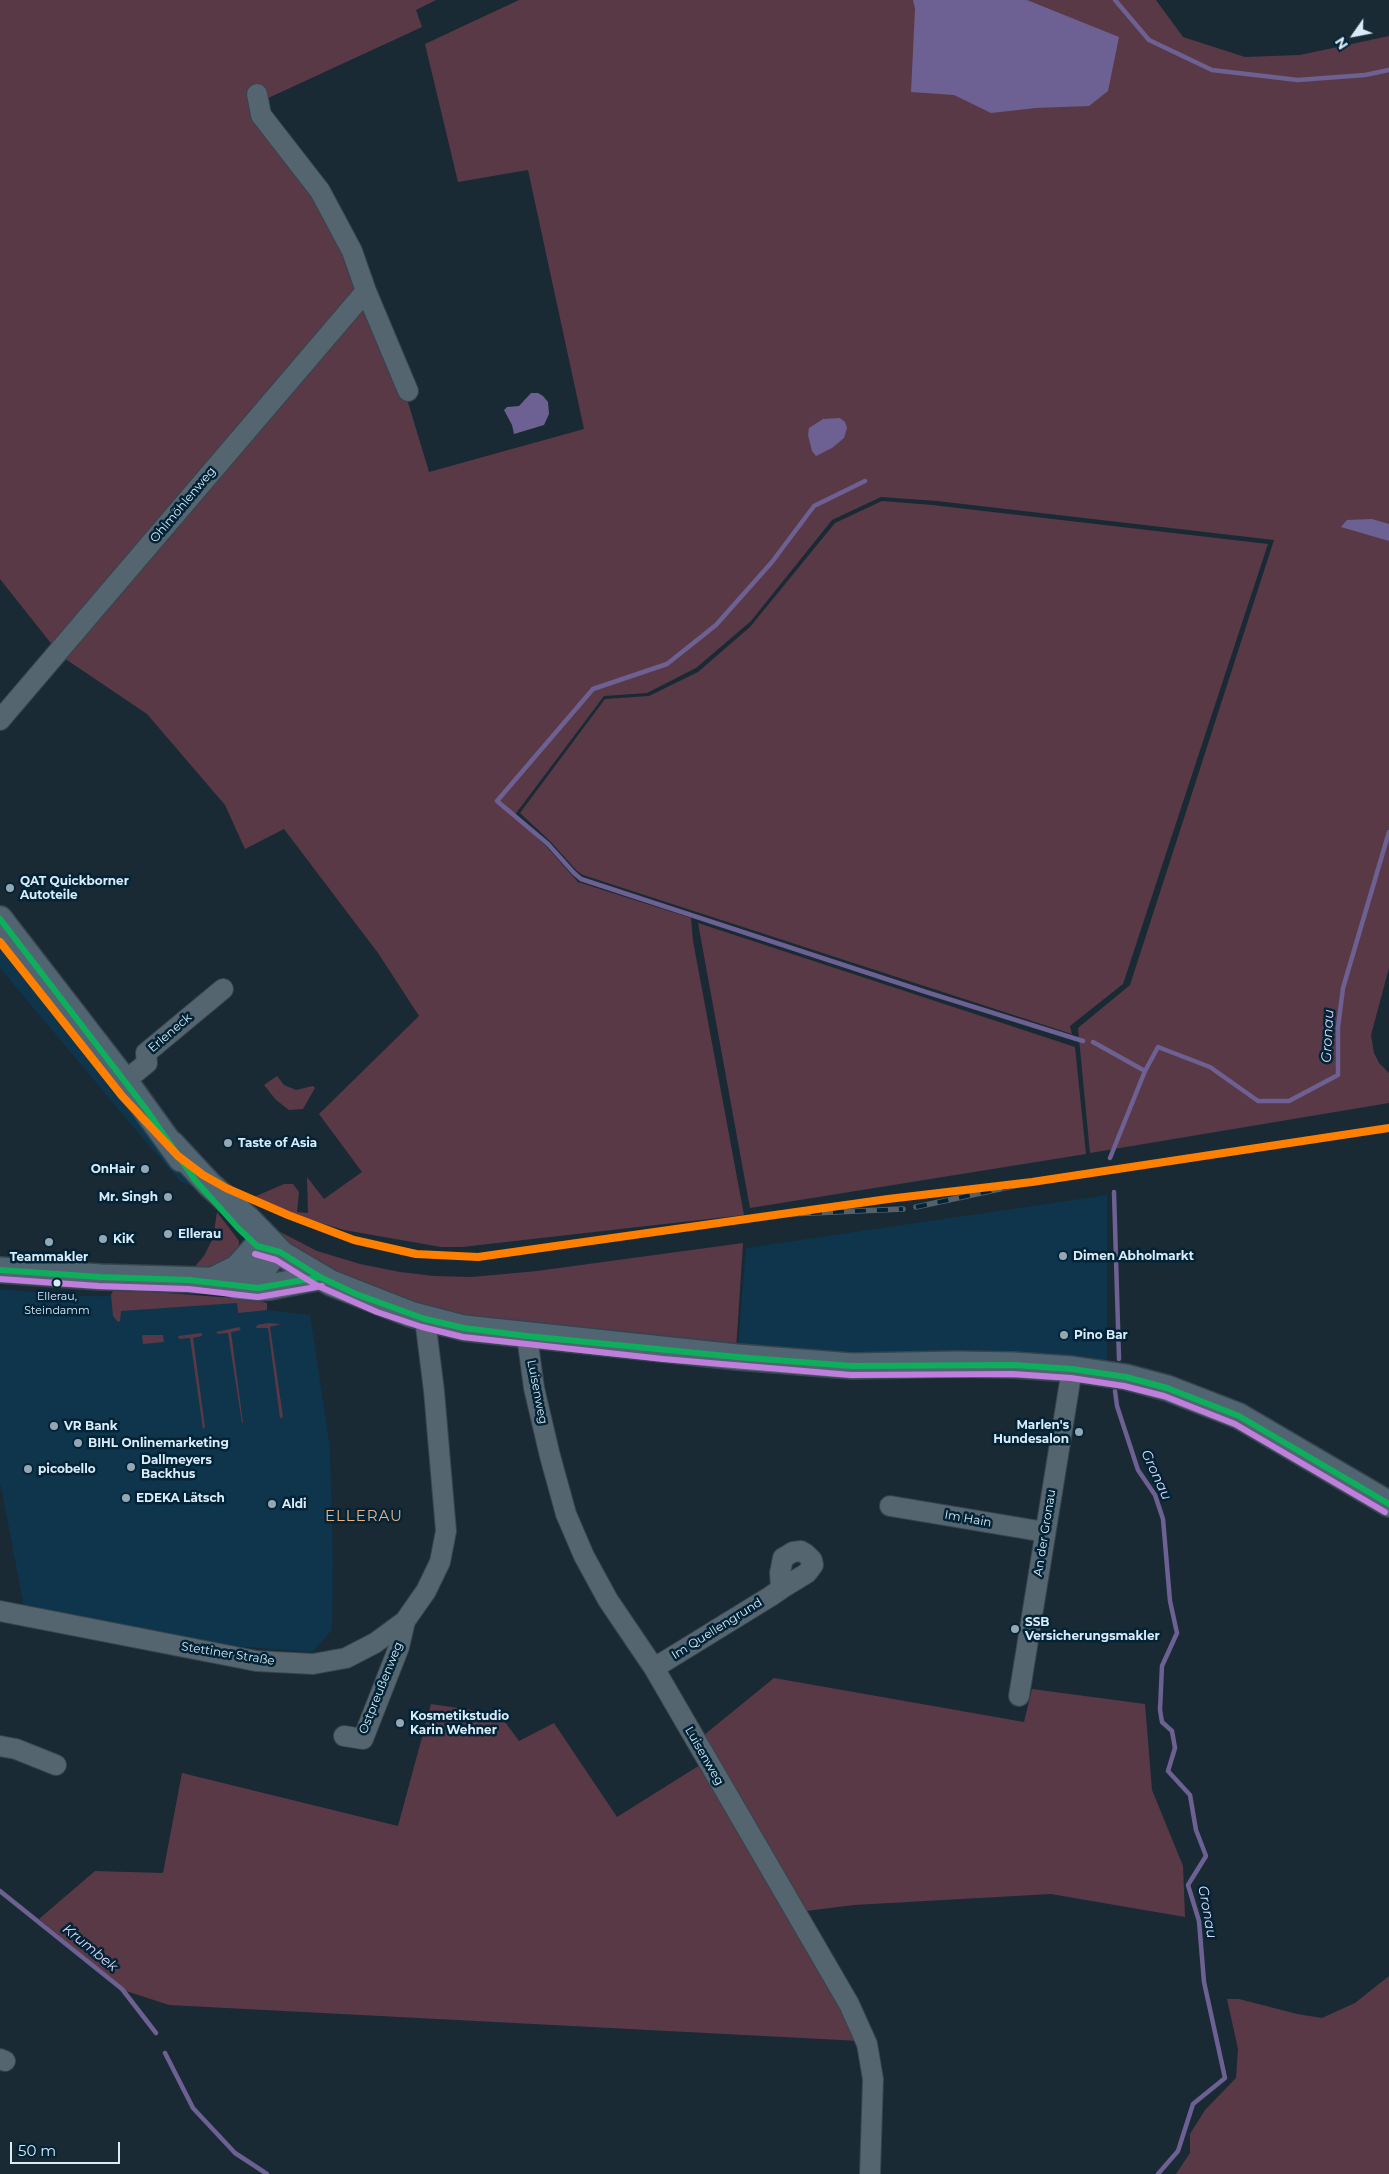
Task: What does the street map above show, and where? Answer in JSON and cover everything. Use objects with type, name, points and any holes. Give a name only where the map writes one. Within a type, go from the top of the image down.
[{"type":"main road","points":[[0,919],[126,1081],[172,1144],[210,1185],[248,1219],[270,1247],[320,1277],[381,1304],[425,1319],[464,1328],[737,1357],[852,1366],[958,1364],[1072,1369],[1126,1377],[1168,1388],[1239,1416],[1389,1504]]},
{"type":"main road","points":[[0,1270],[100,1277],[239,1281],[250,1278],[264,1268],[270,1260],[270,1247]]},
{"type":"main road","points":[[208,1281],[258,1288],[320,1277]]},
{"type":"street","points":[[257,94],[261,115],[320,191],[352,251],[366,291],[408,391]]},
{"type":"street","name":"Ohlmöhlenweg","points":[[0,720],[366,291]]},
{"type":"street","name":"Erleneck","points":[[126,1081],[147,1063],[146,1053],[223,989]]},
{"type":"street","name":"Stettiner Straße","points":[[0,1611],[256,1661],[313,1664],[346,1658],[375,1643],[406,1621],[426,1591],[440,1562],[446,1531],[434,1391],[425,1319]]},
{"type":"street","name":"Luisenweg","points":[[527,1336],[534,1388],[566,1514],[586,1561],[608,1600],[654,1668],[849,2004],[867,2044],[873,2080],[870,2174]]},
{"type":"street","name":"An der Gronau","points":[[1019,1696],[1072,1369]]},
{"type":"street","name":"Im Hain","points":[[890,1506],[1045,1532]]},
{"type":"street","name":"Im Quellengrund","points":[[654,1668],[781,1589]]},
{"type":"street","name":"Ostpreußenweg","points":[[344,1736],[363,1739],[399,1647],[406,1621]]},
{"type":"street","points":[[0,1746],[16,1749],[56,1765]]},
{"type":"shaded area","points":[[0,0],[436,0],[416,10],[422,27],[266,99],[269,108],[364,256],[429,472],[584,429],[528,170],[458,182],[425,44],[519,0],[1156,0],[1183,37],[1245,57],[1300,55],[1389,36],[1389,968],[1371,1035],[1374,1053],[1379,1063],[1389,1073],[1389,1103],[1090,1153],[1078,1028],[1130,985],[1274,540],[937,501],[881,497],[832,520],[751,621],[696,668],[647,693],[604,696],[514,816],[546,846],[578,882],[691,918],[693,941],[744,1215],[462,1247],[441,1247],[344,1230],[295,1215],[254,1197],[284,1184],[293,1184],[299,1192],[297,1212],[308,1213],[307,1177],[324,1199],[362,1172],[319,1114],[419,1016],[378,953],[284,829],[245,849],[225,805],[147,714],[61,656],[0,579]]},
{"type":"shaded area","points":[[913,0],[1027,0],[1119,37],[1108,91],[1089,106],[1036,108],[991,113],[954,95],[911,92],[915,9]]},
{"type":"shaded area","points":[[531,393],[538,393],[543,396],[548,402],[549,414],[544,425],[514,434],[512,425],[504,410],[507,407],[519,406]]},
{"type":"shaded area","points":[[840,418],[845,422],[847,428],[844,438],[832,448],[816,456],[812,451],[808,435],[809,428],[823,419]]},
{"type":"shaded area","points":[[882,501],[932,505],[1268,544],[1123,984],[1070,1026],[1072,1034],[583,875],[520,813],[605,699],[649,696],[698,672],[750,627],[835,523]]},
{"type":"shaded area","points":[[1372,519],[1389,524],[1389,541],[1341,527],[1347,520]]},
{"type":"shaded area","points":[[698,923],[1075,1047],[1086,1154],[750,1208]]},
{"type":"shaded area","points":[[0,933],[197,1189],[180,1181],[0,968]]},
{"type":"shaded area","points":[[277,1076],[284,1085],[296,1090],[313,1086],[315,1088],[303,1109],[289,1110],[276,1100],[264,1085]]},
{"type":"shaded area","points":[[1107,1195],[1107,1364],[738,1346],[746,1248]]},
{"type":"shaded area","points":[[217,1212],[239,1241],[238,1255],[221,1267],[199,1269],[196,1265],[204,1256],[213,1238]]},
{"type":"shaded area","points":[[261,1222],[317,1251],[360,1264],[434,1276],[472,1277],[537,1271],[743,1243],[736,1350],[538,1329],[422,1308],[339,1275],[300,1253]]},
{"type":"shaded area","points":[[0,1289],[75,1296],[236,1297],[267,1310],[310,1315],[330,1448],[333,1564],[332,1630],[312,1652],[196,1643],[24,1607],[0,1482]]},
{"type":"shaded area","points":[[114,1289],[245,1299],[267,1303],[267,1310],[238,1313],[237,1303],[121,1311],[120,1321],[118,1322],[113,1316],[111,1295]]},
{"type":"shaded area","points":[[268,1323],[281,1324],[270,1327],[283,1417],[281,1418],[268,1328],[256,1328],[257,1325]]},
{"type":"shaded area","points":[[239,1327],[241,1330],[231,1332],[243,1423],[228,1333],[218,1334],[216,1332]]},
{"type":"shaded area","points":[[202,1333],[202,1336],[193,1338],[205,1427],[203,1429],[190,1338],[179,1339],[178,1336]]},
{"type":"shaded area","points":[[143,1335],[163,1335],[164,1342],[143,1344]]},
{"type":"shaded area","points":[[774,1678],[1024,1722],[1032,1689],[1145,1704],[1152,1790],[1183,1866],[1185,1917],[1051,1894],[854,1905],[806,1911],[704,1735]]},
{"type":"shaded area","points":[[431,1704],[499,1714],[519,1741],[554,1723],[617,1817],[700,1765],[860,2041],[169,2005],[126,1991],[39,1919],[95,1871],[163,1873],[182,1773],[398,1826]]},
{"type":"shaded area","points":[[1389,1976],[1389,2174],[1176,2174],[1190,2153],[1190,2134],[1205,2110],[1236,2078],[1238,2049],[1227,1999],[1239,1999],[1297,2014],[1322,2018],[1355,2003]]},
{"type":"waterway","points":[[1115,0],[1149,40],[1212,70],[1298,80],[1365,75],[1389,70]]},
{"type":"waterway","points":[[865,481],[814,506],[772,562],[716,625],[667,664],[593,689],[497,801],[548,844],[581,879],[926,992],[1083,1041]]},
{"type":"waterway","name":"Gronau","points":[[1110,1158],[1145,1071],[1158,1047],[1210,1067],[1258,1101],[1289,1101],[1338,1075],[1338,1027],[1343,988],[1389,832]]},
{"type":"waterway","points":[[1093,1042],[1145,1071]]},
{"type":"waterway","name":"Gronau","points":[[1114,1192],[1119,1359]]},
{"type":"waterway","name":"Gronau","points":[[1115,1391],[1117,1406],[1138,1470],[1155,1495],[1163,1519],[1170,1601],[1177,1633],[1162,1666],[1160,1710],[1162,1722],[1172,1731],[1175,1748],[1168,1771],[1190,1795],[1196,1830],[1206,1856],[1188,1885],[1199,1921],[1204,1982],[1225,2078],[1193,2104],[1178,2151],[1158,2174]]},
{"type":"waterway","name":"Krumbek","points":[[0,1891],[122,1989],[156,2033]]},
{"type":"waterway","name":"Krumbek","points":[[165,2053],[193,2108],[235,2153],[267,2174]]},
{"type":"railway","points":[[916,1207],[1032,1182]]},
{"type":"railway","points":[[789,1214],[903,1209]]},
{"type":"transit line","points":[[0,919],[146,1109],[195,1180],[238,1228],[257,1246],[280,1252],[320,1277],[356,1294],[425,1319],[464,1328],[527,1336],[737,1357],[852,1366],[1013,1365],[1072,1369],[1126,1377],[1167,1388],[1239,1416],[1389,1504]]},
{"type":"transit line","points":[[0,942],[122,1096],[178,1156],[203,1175],[226,1188],[288,1215],[354,1240],[416,1254],[478,1257],[888,1199],[1032,1182],[1389,1128]]},
{"type":"transit line","points":[[255,1254],[276,1260],[316,1285],[377,1312],[422,1327],[463,1337],[663,1359],[851,1375],[1013,1374],[1071,1378],[1124,1386],[1164,1396],[1235,1424],[1385,1512]]},
{"type":"transit line","points":[[0,1270],[100,1277],[189,1280],[258,1288],[320,1277]]},
{"type":"transit line","points":[[0,1279],[99,1286],[188,1289],[258,1297],[322,1286]]},
{"type":"place","name":"QAT Quickborner Autoteile","points":[[10,888]]},
{"type":"place","name":"Taste of Asia","points":[[228,1143]]},
{"type":"place","name":"OnHair","points":[[145,1169]]},
{"type":"place","name":"Mr. Singh","points":[[168,1197]]},
{"type":"place","name":"Ellerau","points":[[168,1234]]},
{"type":"place","name":"KiK","points":[[103,1239]]},
{"type":"place","name":"Teammakler","points":[[49,1242]]},
{"type":"place","name":"Dimen Abholmarkt","points":[[1063,1256]]},
{"type":"place","name":"Ellerau, Steindamm","points":[[57,1283]]},
{"type":"place","name":"Pino Bar","points":[[1064,1335]]},
{"type":"place","name":"VR Bank","points":[[54,1426]]},
{"type":"place","name":"Marlen's Hundesalon","points":[[1079,1432]]},
{"type":"place","name":"BIHL Onlinemarketing","points":[[78,1443]]},
{"type":"place","name":"Dallmeyers Backhus","points":[[131,1467]]},
{"type":"place","name":"picobello","points":[[28,1469]]},
{"type":"place","name":"EDEKA Lätsch","points":[[126,1498]]},
{"type":"place","name":"Aldi","points":[[272,1504]]},
{"type":"place","name":"SSB Versicherungsmakler","points":[[1015,1629]]},
{"type":"place","name":"Kosmetikstudio Karin Wehner","points":[[400,1723]]},
{"type":"district","name":"ELLERAU","points":[[364,1517]]}]
